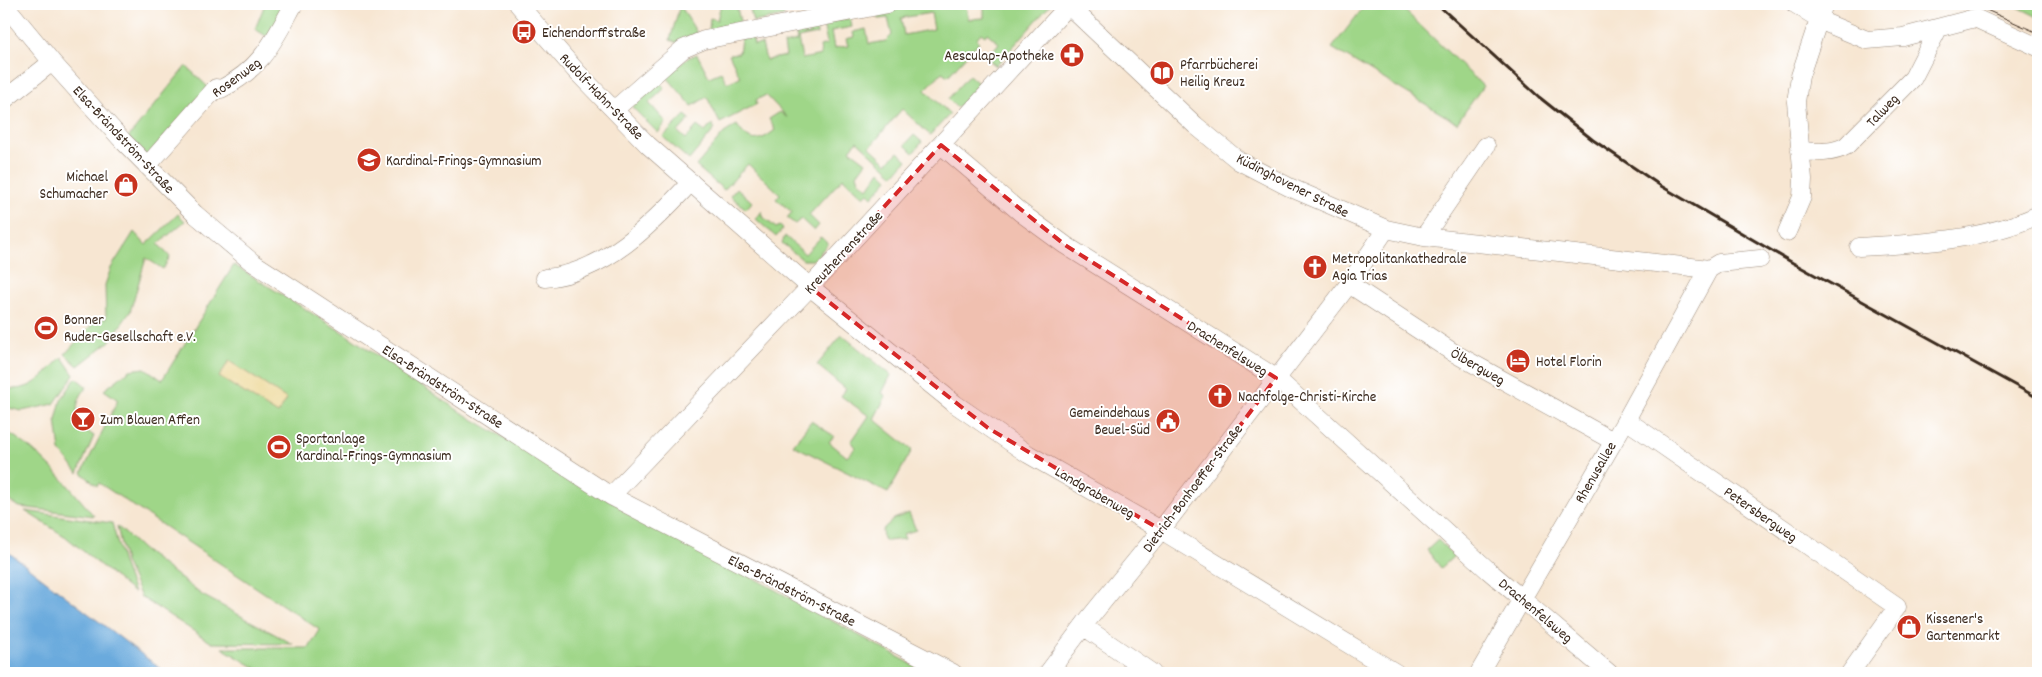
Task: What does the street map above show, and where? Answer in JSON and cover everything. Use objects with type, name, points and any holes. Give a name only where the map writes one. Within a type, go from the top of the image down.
[{"type":"street","name":"Elsa-Brändström-Straße","points":[[4,4],[52,62],[147,166],[195,214],[252,262],[611,496],[953,673]]},
{"type":"street","name":"Rosenweg","points":[[147,166],[216,88],[221,90],[228,86],[259,63],[294,4]]},
{"type":"street","name":"Rudolf-Hahn-Straße","points":[[518,4],[575,70],[648,144],[810,287]]},
{"type":"street","points":[[614,110],[683,49],[704,40],[888,4]]},
{"type":"street","name":"Kreuzherrenstraße","points":[[611,496],[810,287],[1068,4]]},
{"type":"street","name":"Küdinghovener Straße","points":[[1068,4],[1195,125],[1239,161],[1289,187],[1386,229],[1424,237],[1709,269],[1719,263],[1760,259]]},
{"type":"street","points":[[1795,4],[1822,10]]},
{"type":"street","points":[[1822,10],[1826,23],[1867,40],[1903,37],[1975,18],[2038,47]]},
{"type":"street","points":[[1787,232],[1802,197],[1804,179],[1796,102],[1806,54],[1822,10]]},
{"type":"street","name":"Talweg","points":[[1800,151],[1838,151],[1846,146],[1913,78],[1938,29]]},
{"type":"street","points":[[4,100],[52,62]]},
{"type":"street","name":"Drachenfelsweg","points":[[941,145],[1020,212],[1065,245],[1276,378],[1489,571],[1609,673]]},
{"type":"street","points":[[1424,237],[1486,146]]},
{"type":"street","points":[[545,278],[566,276],[594,263],[616,249],[658,217],[691,182]]},
{"type":"street","points":[[1859,248],[1951,238],[2014,224],[2038,215]]},
{"type":"street","name":"Dietrich-Bonhoeffer-Straße","points":[[1048,673],[1083,626],[1161,530],[1349,284],[1386,229]]},
{"type":"street","name":"Rhenusallee","points":[[1479,673],[1626,420],[1709,269]]},
{"type":"street","name":"Ölbergweg","points":[[1349,284],[1454,353],[1613,441]]},
{"type":"street","name":"Landgrabenweg","points":[[810,287],[906,366],[981,423],[1028,454],[1161,530],[1396,673]]},
{"type":"street","name":"Petersbergweg","points":[[1626,420],[1897,607],[1850,673]]},
{"type":"street","points":[[1083,626],[1152,673]]},
{"type":"highlighted area","points":[[941,145],[1065,245],[1276,378],[1161,530],[988,428],[810,287]]},
{"type":"green space","points":[[265,4],[294,4],[274,41],[255,29]]},
{"type":"green space","points":[[721,4],[736,4],[741,25],[709,31],[710,18],[717,20]]},
{"type":"green space","points":[[749,4],[774,4],[777,6],[782,4],[784,16],[753,22]]},
{"type":"green space","points":[[924,4],[966,4],[968,19],[984,18],[984,5],[981,4],[1051,4],[996,66],[987,58],[999,43],[987,33],[985,36],[981,33],[976,39],[979,42],[948,76],[942,72],[925,90],[950,114],[930,135],[902,109],[870,147],[887,163],[898,152],[907,160],[894,175],[857,141],[850,150],[866,162],[857,174],[859,181],[868,188],[880,171],[888,179],[872,197],[868,193],[864,197],[843,178],[809,215],[819,225],[814,231],[801,219],[795,224],[787,218],[792,212],[776,199],[780,194],[748,164],[724,190],[696,166],[724,133],[737,125],[746,136],[754,140],[764,137],[775,130],[769,119],[780,112],[788,118],[766,95],[756,100],[757,104],[720,123],[707,97],[692,106],[666,76],[688,58],[697,54],[709,77],[721,72],[727,83],[740,77],[729,54],[739,53],[741,39],[752,37],[754,45],[762,44],[766,60],[786,56],[784,44],[797,41],[795,29],[816,25],[817,34],[798,38],[802,59],[821,55],[820,46],[827,44],[823,23],[850,18],[852,27],[831,31],[834,48],[848,46],[846,39],[854,37],[853,32],[866,29],[869,44],[886,41],[892,35],[888,18],[878,19],[876,13]],"holes":[[[931,13],[934,29],[904,35],[901,18]]]},
{"type":"green space","points":[[1366,4],[1398,4],[1483,86],[1457,123],[1332,48]]},
{"type":"green space","points":[[2012,4],[2038,4],[2038,17]]},
{"type":"green space","points":[[680,5],[697,33],[677,43],[670,40]]},
{"type":"green space","points":[[186,66],[208,87],[147,156],[127,139]]},
{"type":"green space","points":[[969,75],[979,84],[957,108],[948,99]]},
{"type":"green space","points":[[659,82],[665,88],[649,103],[666,122],[658,133],[632,107]]},
{"type":"green space","points":[[685,115],[690,119],[678,132],[686,139],[697,126],[705,132],[712,124],[715,129],[689,160],[663,137]]},
{"type":"green space","points":[[914,135],[922,142],[913,153],[905,145]]},
{"type":"green space","points":[[737,188],[752,202],[746,209],[730,196]]},
{"type":"green space","points":[[762,211],[762,216],[776,228],[780,226],[783,229],[776,237],[756,219]]},
{"type":"green space","points":[[178,214],[185,221],[158,244],[170,257],[163,269],[146,258],[130,312],[109,342],[78,366],[65,354],[98,318],[106,319],[105,285],[111,268],[134,232],[146,245]]},
{"type":"green space","points":[[785,236],[805,254],[821,237],[828,244],[813,260],[803,260],[782,243]]},
{"type":"green space","points":[[234,265],[347,335],[459,411],[599,494],[928,673],[264,673],[222,648],[309,648],[320,630],[99,483],[97,486],[82,473],[118,400],[104,390],[130,370],[145,368],[162,380]]},
{"type":"green space","points":[[842,335],[891,375],[882,393],[886,396],[874,419],[912,450],[888,493],[793,445],[811,421],[834,436],[829,442],[847,457],[856,447],[851,442],[869,416],[841,396],[846,389],[817,365]]},
{"type":"green space","points":[[62,357],[74,375],[54,404],[22,411],[4,407],[4,388],[22,388],[36,382]]},
{"type":"green space","points":[[76,378],[87,387],[79,401],[77,414],[83,426],[94,436],[78,473],[60,451],[56,420],[61,400]]},
{"type":"green space","points":[[4,430],[42,458],[94,516],[20,507],[4,496]]},
{"type":"green space","points":[[25,511],[112,523],[134,593],[66,537]]},
{"type":"green space","points":[[909,513],[916,530],[903,534],[905,539],[887,541],[883,539],[882,530],[894,519]]},
{"type":"green space","points":[[117,526],[142,549],[202,595],[293,644],[212,643],[141,597],[125,562]]},
{"type":"green space","points":[[1438,540],[1454,556],[1441,568],[1427,550]]},
{"type":"sand","points":[[229,361],[287,399],[278,414],[219,377]]},
{"type":"water","points":[[4,549],[148,659],[167,673],[4,673]]},
{"type":"tram line","points":[[1973,4],[2038,33]]},
{"type":"railway","points":[[1437,4],[1539,97],[1593,140],[1661,186],[1793,263],[2038,398]]},
{"type":"place","name":"Eichendorffstraße","points":[[524,32]]},
{"type":"place","name":"Aesculap-Apotheke","points":[[1072,55]]},
{"type":"place","name":"Pfarrbücherei Heilig Kreuz","points":[[1162,73]]},
{"type":"place","name":"Kardinal-Frings-Gymnasium","points":[[369,160]]},
{"type":"place","name":"Michael Schumacher","points":[[126,185]]},
{"type":"place","name":"Metropolitankathedrale Agia Trias","points":[[1315,267]]},
{"type":"place","name":"Bonner Ruder-Gesellschaft e.V.","points":[[46,328]]},
{"type":"place","name":"Hotel Florin","points":[[1518,361]]},
{"type":"place","name":"Nachfolge-Christi-Kirche","points":[[1220,396]]},
{"type":"place","name":"Zum Blauen Affen","points":[[83,419]]},
{"type":"place","name":"Gemeindehaus Beuel-Süd","points":[[1168,421]]},
{"type":"place","name":"Sportanlage Kardinal-Frings-Gymnasium","points":[[279,447]]},
{"type":"place","name":"Kissener's Gartenmarkt","points":[[1909,627]]}]
